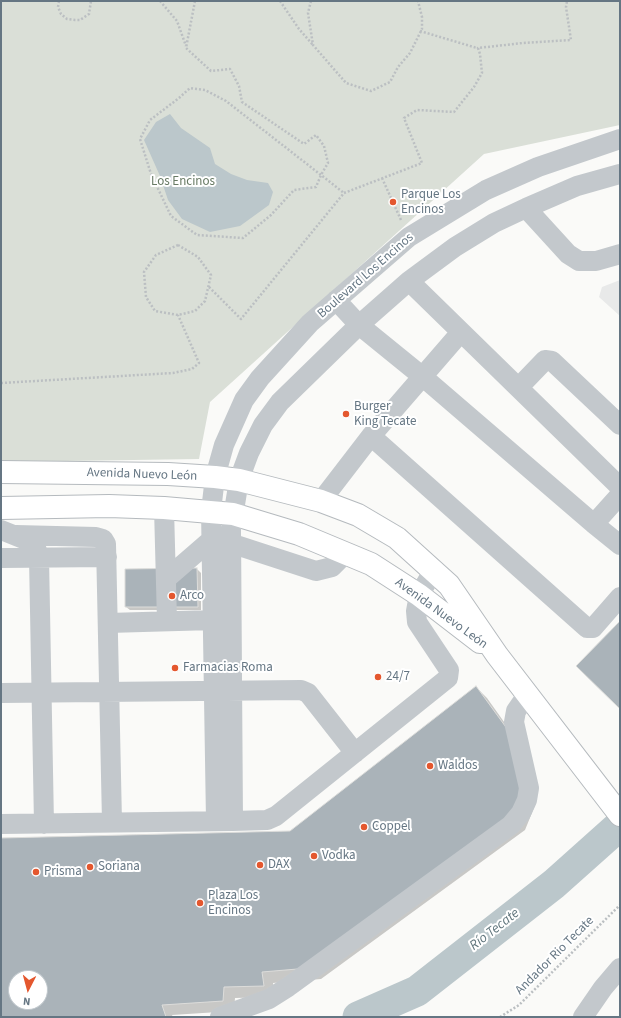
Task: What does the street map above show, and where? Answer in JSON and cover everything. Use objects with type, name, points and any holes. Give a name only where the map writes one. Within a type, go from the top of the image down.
[{"type":"main road","name":"Avenida Nuevo León","points":[[1,472],[168,474],[215,477],[239,480],[321,501],[358,515],[397,538],[434,570],[449,586],[497,655]]},
{"type":"main road","name":"Avenida Nuevo León","points":[[1,508],[109,506],[211,511],[233,514],[299,534],[371,564],[419,595],[497,655]]},
{"type":"main road","points":[[497,655],[620,815]]},
{"type":"street","name":"Boulevard Los Encinos","points":[[221,541],[211,511],[215,477],[224,445],[244,400],[265,372],[310,323],[409,237],[486,190],[538,167],[620,139]]},
{"type":"street","points":[[223,691],[213,620],[221,541],[233,514],[239,480],[248,452],[263,425],[280,402],[359,325],[409,281],[456,247],[494,223],[526,208],[577,186],[620,174]]},
{"type":"street","points":[[526,208],[568,254],[579,262],[596,261],[620,254]]},
{"type":"street","points":[[409,281],[620,487]]},
{"type":"street","points":[[336,300],[359,325],[423,377],[620,545]]},
{"type":"street","points":[[321,501],[371,436],[461,332]]},
{"type":"street","points":[[519,387],[545,360],[552,361],[620,425]]},
{"type":"street","points":[[371,436],[587,628],[593,628],[620,597]]},
{"type":"street","points":[[594,524],[620,495]]},
{"type":"street","points":[[164,508],[167,622]]},
{"type":"street","points":[[8,532],[96,537],[103,539],[106,544],[112,822]]},
{"type":"street","points":[[8,532],[36,548],[39,557],[44,824]]},
{"type":"street","points":[[166,579],[221,541]]},
{"type":"street","points":[[221,541],[316,571],[332,567],[346,553]]},
{"type":"street","points":[[221,541],[225,821]]},
{"type":"street","points":[[1,558],[107,557]]},
{"type":"street","points":[[1,824],[272,819],[448,678],[449,670],[418,622],[416,611],[419,595],[434,570]]},
{"type":"street","points":[[108,623],[213,620]]},
{"type":"street","points":[[1,693],[304,690],[355,752]]},
{"type":"street","points":[[220,1017],[269,999],[288,987],[511,825],[521,813],[527,800],[529,788],[514,722],[516,711],[527,695]]},
{"type":"street","points":[[583,1017],[603,988],[620,968]]},
{"type":"path","points":[[59,1],[58,7],[61,14],[67,19],[80,20],[89,14],[91,1]]},
{"type":"path","points":[[160,1],[177,21],[186,48],[212,71],[230,69],[239,86],[242,102],[304,144],[316,135],[324,146],[328,163],[322,175],[316,187],[294,190],[271,215],[243,238],[197,235],[171,216],[151,174],[140,139],[150,120],[180,98],[190,88],[205,90],[226,101],[322,175],[344,193]]},
{"type":"path","points":[[186,48],[195,1]]},
{"type":"path","points":[[280,1],[299,28],[346,84],[371,91],[390,82],[398,67],[410,54],[420,31],[422,17],[418,1]]},
{"type":"path","points":[[312,1],[308,13],[313,45]]},
{"type":"path","points":[[420,31],[478,48],[523,42],[571,40],[566,7],[567,1]]},
{"type":"path","points":[[209,287],[241,319],[344,193],[422,163],[404,118],[417,110],[454,112],[482,73],[478,48]]},
{"type":"path","points":[[382,178],[409,237]]},
{"type":"path","points":[[178,245],[198,257],[211,275],[209,287],[206,301],[195,311],[178,315],[155,310],[146,297],[144,272],[156,255],[178,245]]},
{"type":"path","points":[[1,382],[173,373],[192,369],[199,363],[178,315]]},
{"type":"path","name":"Andador Rio Tecate","points":[[500,1017],[519,1005],[620,905]]},
{"type":"shaded area","points":[[170,114],[181,128],[210,148],[215,164],[231,174],[247,180],[268,183],[273,192],[269,205],[240,226],[210,232],[182,219],[168,200],[160,176],[144,140],[156,122]]},
{"type":"shaded area","points":[[620,280],[620,316],[599,297],[602,287]]},
{"type":"green space","name":"Los Encinos","points":[[1,1],[620,1],[620,125],[484,154],[210,402],[199,459],[1,462]]},
{"type":"building","points":[[197,568],[198,607],[125,607],[125,569]]},
{"type":"building","points":[[620,621],[620,709],[576,666]]},
{"type":"building","name":"Plaza Los Encinos","points":[[476,686],[508,730],[526,791],[514,819],[309,968],[262,972],[264,986],[224,987],[223,1001],[162,1005],[166,1017],[1,1017],[1,838],[290,831]]},
{"type":"waterway","name":"Río Tecate","points":[[358,1017],[417,991],[554,884],[620,825]]},
{"type":"place","name":"Parque Los Encinos","points":[[393,202]]},
{"type":"place","name":"Burger King Tecate","points":[[346,414]]},
{"type":"place","name":"Arco","points":[[172,596]]},
{"type":"place","name":"Farmacias Roma","points":[[175,668]]},
{"type":"place","name":"24/7","points":[[378,677]]},
{"type":"place","name":"Waldos","points":[[430,766]]},
{"type":"place","name":"Coppel","points":[[364,827]]},
{"type":"place","name":"Vodka","points":[[314,856]]},
{"type":"place","name":"DAX","points":[[260,865]]},
{"type":"place","name":"Soriana","points":[[90,867]]},
{"type":"place","name":"Prisma","points":[[36,872]]},
{"type":"place","name":"Plaza Los Encinos","points":[[200,903]]}]
